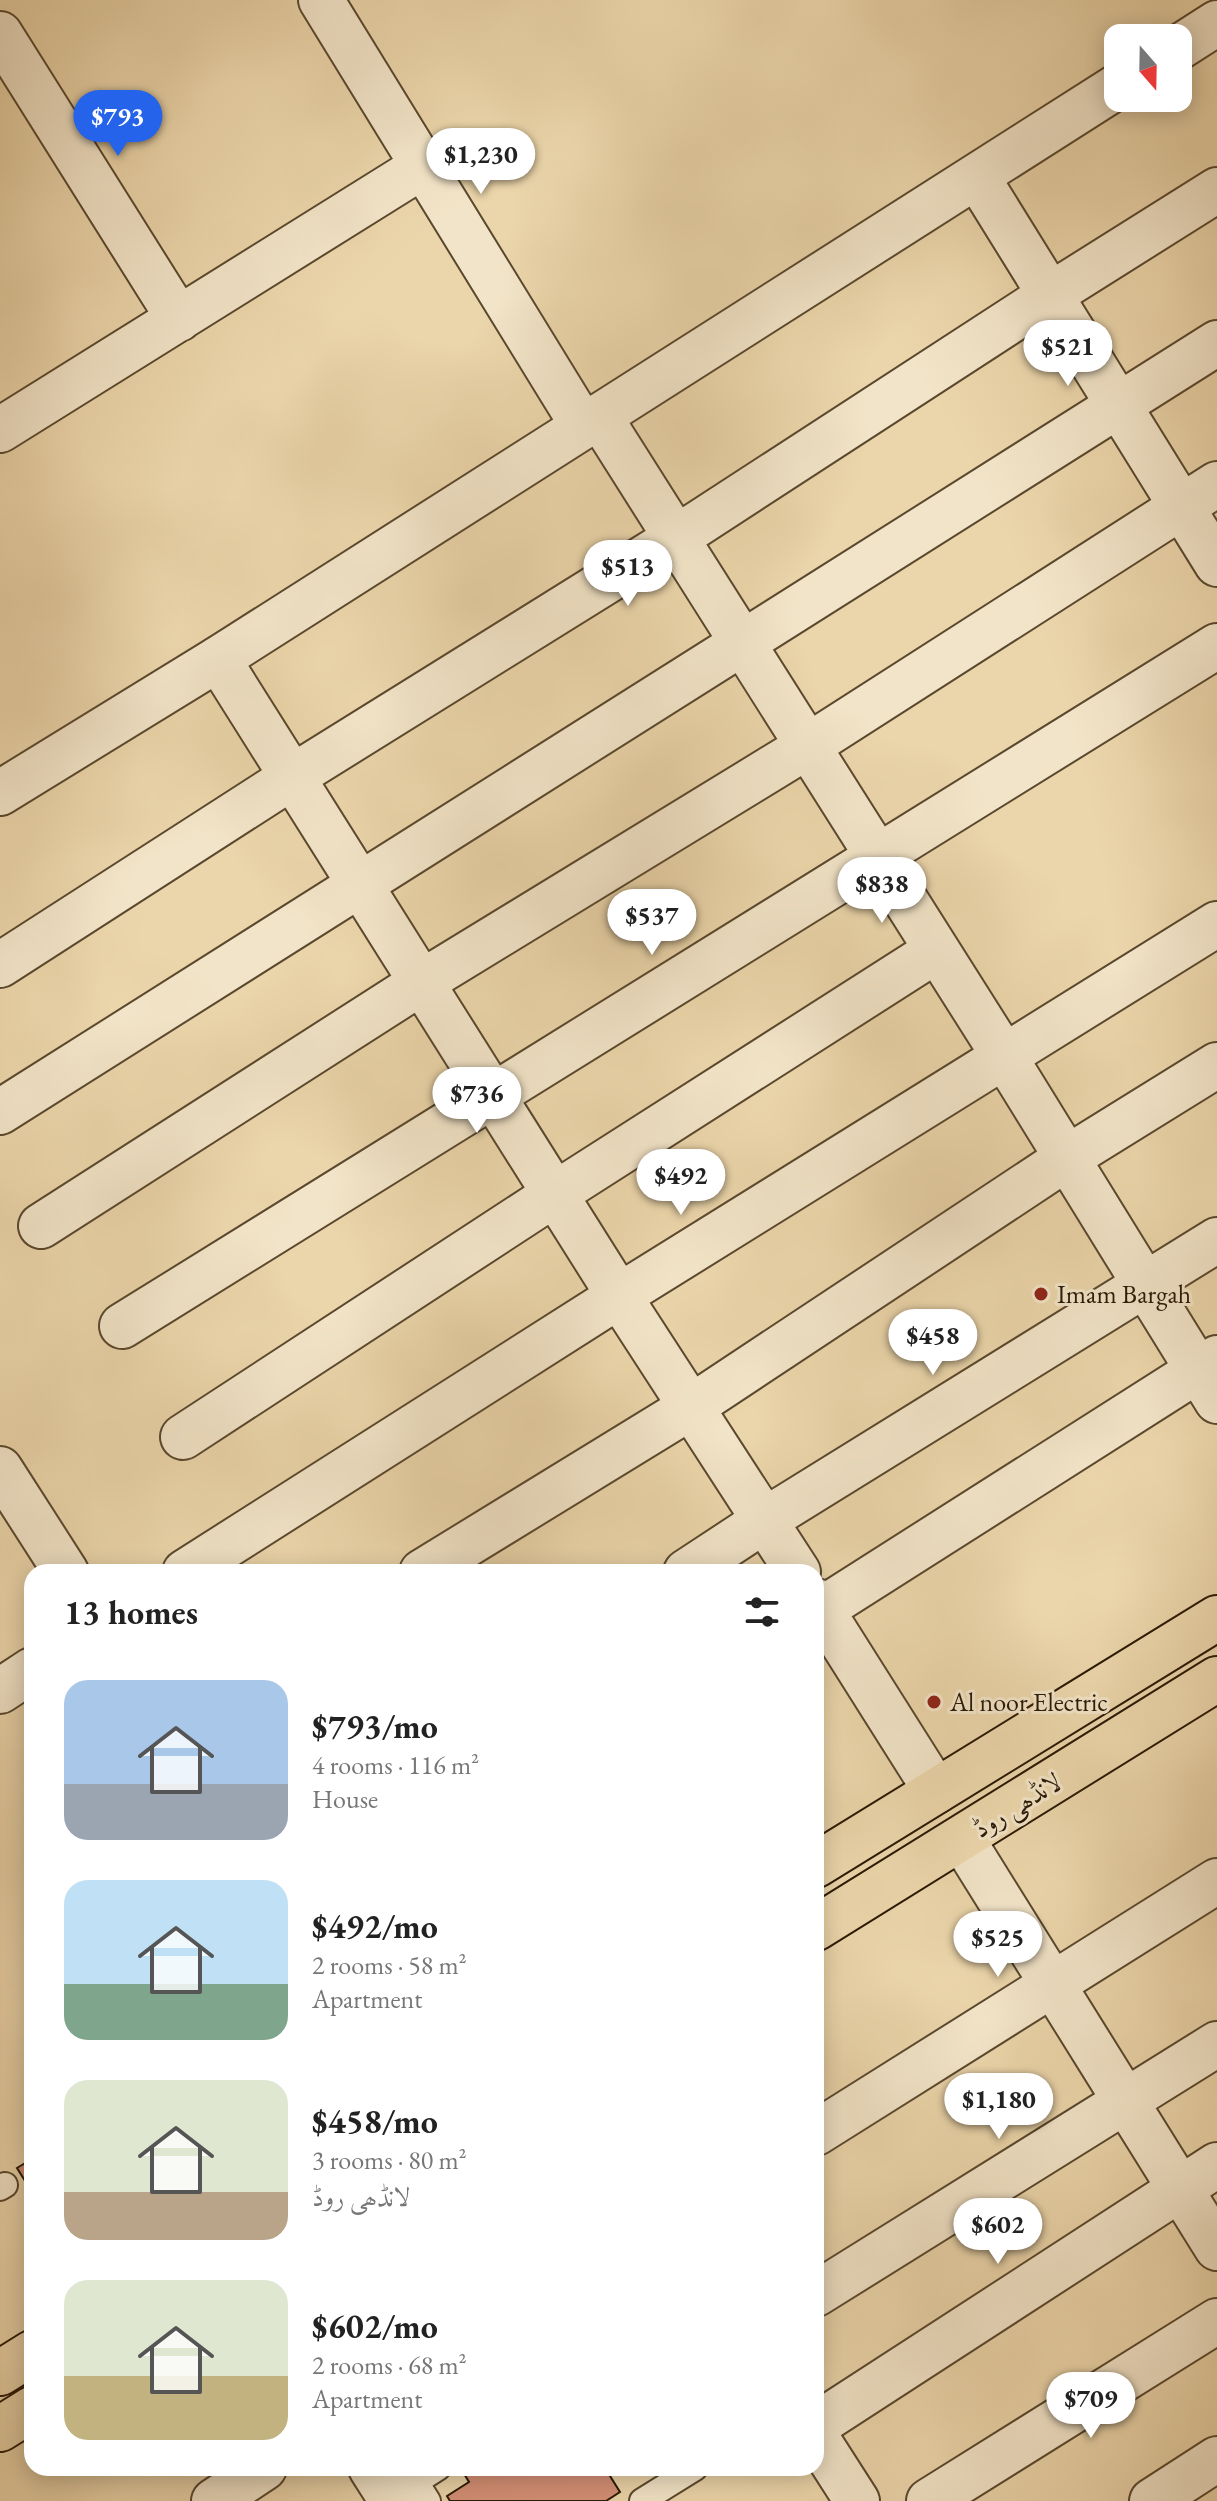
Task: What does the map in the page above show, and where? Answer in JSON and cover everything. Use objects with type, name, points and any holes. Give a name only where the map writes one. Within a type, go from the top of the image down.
[{"type":"main road","name":"لانڈھی روڈ","points":[[824,1860],[1217,1618]]},
{"type":"main road","name":"لانڈھی روڈ","points":[[824,1923],[1217,1679]]},
{"type":"main road","points":[[0,2373],[24,2358]]},
{"type":"main road","points":[[0,2429],[24,2414]]},
{"type":"street","points":[[321,0],[423,166],[591,421],[676,538],[1146,1285],[1211,1377],[824,1604]]},
{"type":"street","points":[[1192,39],[1217,23]]},
{"type":"street","points":[[0,34],[179,319]]},
{"type":"street","points":[[0,793],[218,659],[1104,95]]},
{"type":"street","points":[[0,430],[423,166]]},
{"type":"street","points":[[977,177],[1119,406],[1199,496],[1217,564]]},
{"type":"street","points":[[0,965],[292,777],[676,538],[1217,190]]},
{"type":"street","points":[[0,1112],[1217,343]]},
{"type":"street","points":[[41,1226],[422,982],[808,746],[1199,496]]},
{"type":"street","points":[[122,1326],[1217,646]]},
{"type":"street","points":[[218,659],[619,1296],[793,1564]]},
{"type":"street","points":[[198,1564],[619,1296],[1217,924]]},
{"type":"street","points":[[183,1437],[937,950]]},
{"type":"street","points":[[435,1564],[691,1407],[1067,1158],[1217,1065]]},
{"type":"street","points":[[698,1564],[1217,1240]]},
{"type":"street","points":[[0,1469],[61,1564]]},
{"type":"street","points":[[824,1617],[936,1791]]},
{"type":"street","points":[[0,1691],[24,1675]]},
{"type":"street","points":[[962,1839],[1217,2248]]},
{"type":"street","points":[[824,2128],[1217,1881]]},
{"type":"street","points":[[824,2289],[1217,2044]]},
{"type":"street","points":[[824,2420],[1217,2165]]},
{"type":"street","points":[[929,2501],[1217,2321]]},
{"type":"street","points":[[824,2449],[857,2501]]},
{"type":"street","points":[[1152,2501],[1217,2459]]},
{"type":"street","points":[[214,2501],[252,2476]]},
{"type":"street","points":[[387,2476],[411,2488]]},
{"type":"lane","points":[[411,2488],[427,2476]]},
{"type":"lane","points":[[642,2501],[682,2476]]},
{"type":"building","points":[[24,2164],[24,2179],[17,2168]]},
{"type":"building","points":[[465,2476],[610,2476],[620,2492],[606,2501],[450,2501],[447,2496],[469,2482]]},
{"type":"place","name":"Imam Bargah","points":[[1041,1294]]},
{"type":"place","name":"Al noor Electric","points":[[934,1702]]}]
